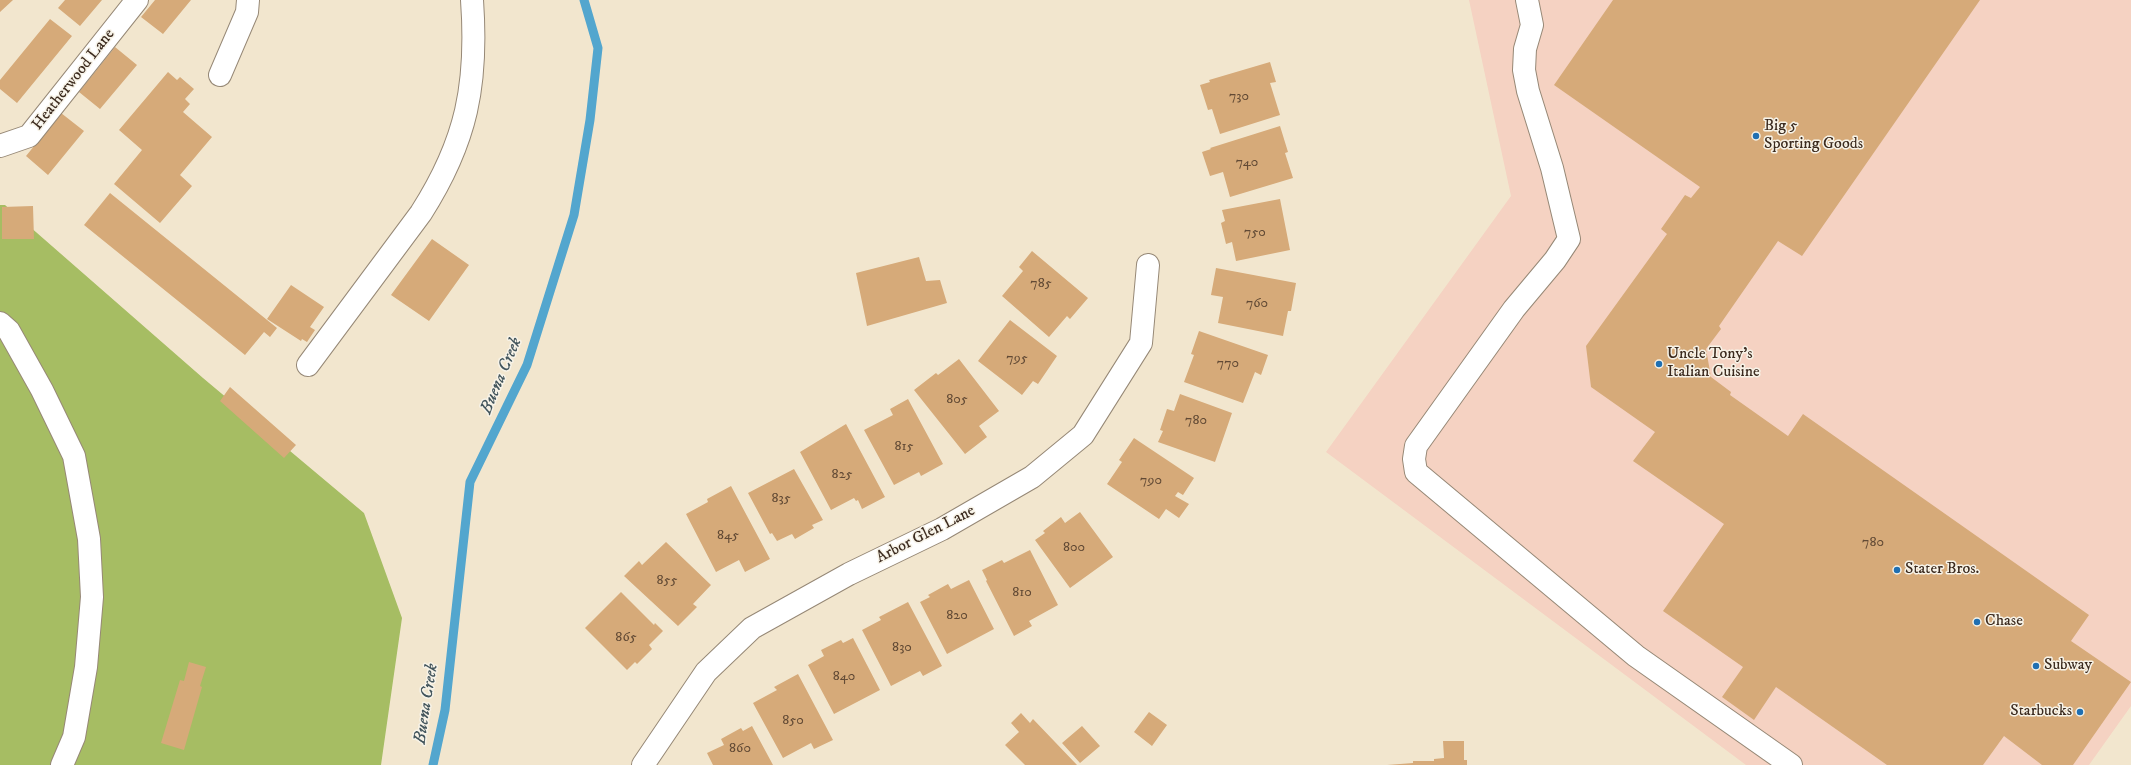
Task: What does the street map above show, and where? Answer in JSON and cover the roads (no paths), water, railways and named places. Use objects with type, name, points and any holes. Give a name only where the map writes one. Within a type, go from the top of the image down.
[{"type":"street","name":"Heatherwood Lane","points":[[0,146],[29,136],[137,0]]},
{"type":"street","points":[[220,75],[247,12],[248,0]]},
{"type":"street","points":[[308,365],[421,213],[435,191],[451,158],[460,137],[473,76],[474,43],[472,0]]},
{"type":"street","points":[[1527,0],[1532,25],[1525,49],[1524,70],[1528,91],[1552,168],[1569,239],[1540,279],[1514,309],[1416,446],[1414,459],[1416,472],[1636,656],[1791,765]]},
{"type":"street","name":"Arbor Glen Lane","points":[[643,765],[706,672],[752,628],[849,574],[942,530],[1026,480],[1083,435],[1141,343],[1148,265]]},
{"type":"street","points":[[0,323],[9,331],[17,344],[42,390],[74,456],[89,539],[92,597],[86,667],[74,736],[62,765]]},
{"type":"waterway","name":"Buena Creek","points":[[433,765],[445,710],[470,482],[527,365],[574,215],[590,120],[598,48],[584,0]]},
{"type":"place","name":"Big 5 Sporting Goods","points":[[1756,136]]},
{"type":"place","name":"Uncle Tony's Italian Cuisine","points":[[1659,364]]},
{"type":"place","name":"Stater Bros.","points":[[1897,570]]},
{"type":"place","name":"Chase","points":[[1977,622]]},
{"type":"place","name":"Subway","points":[[2036,666]]},
{"type":"place","name":"Starbucks","points":[[2080,712]]}]
